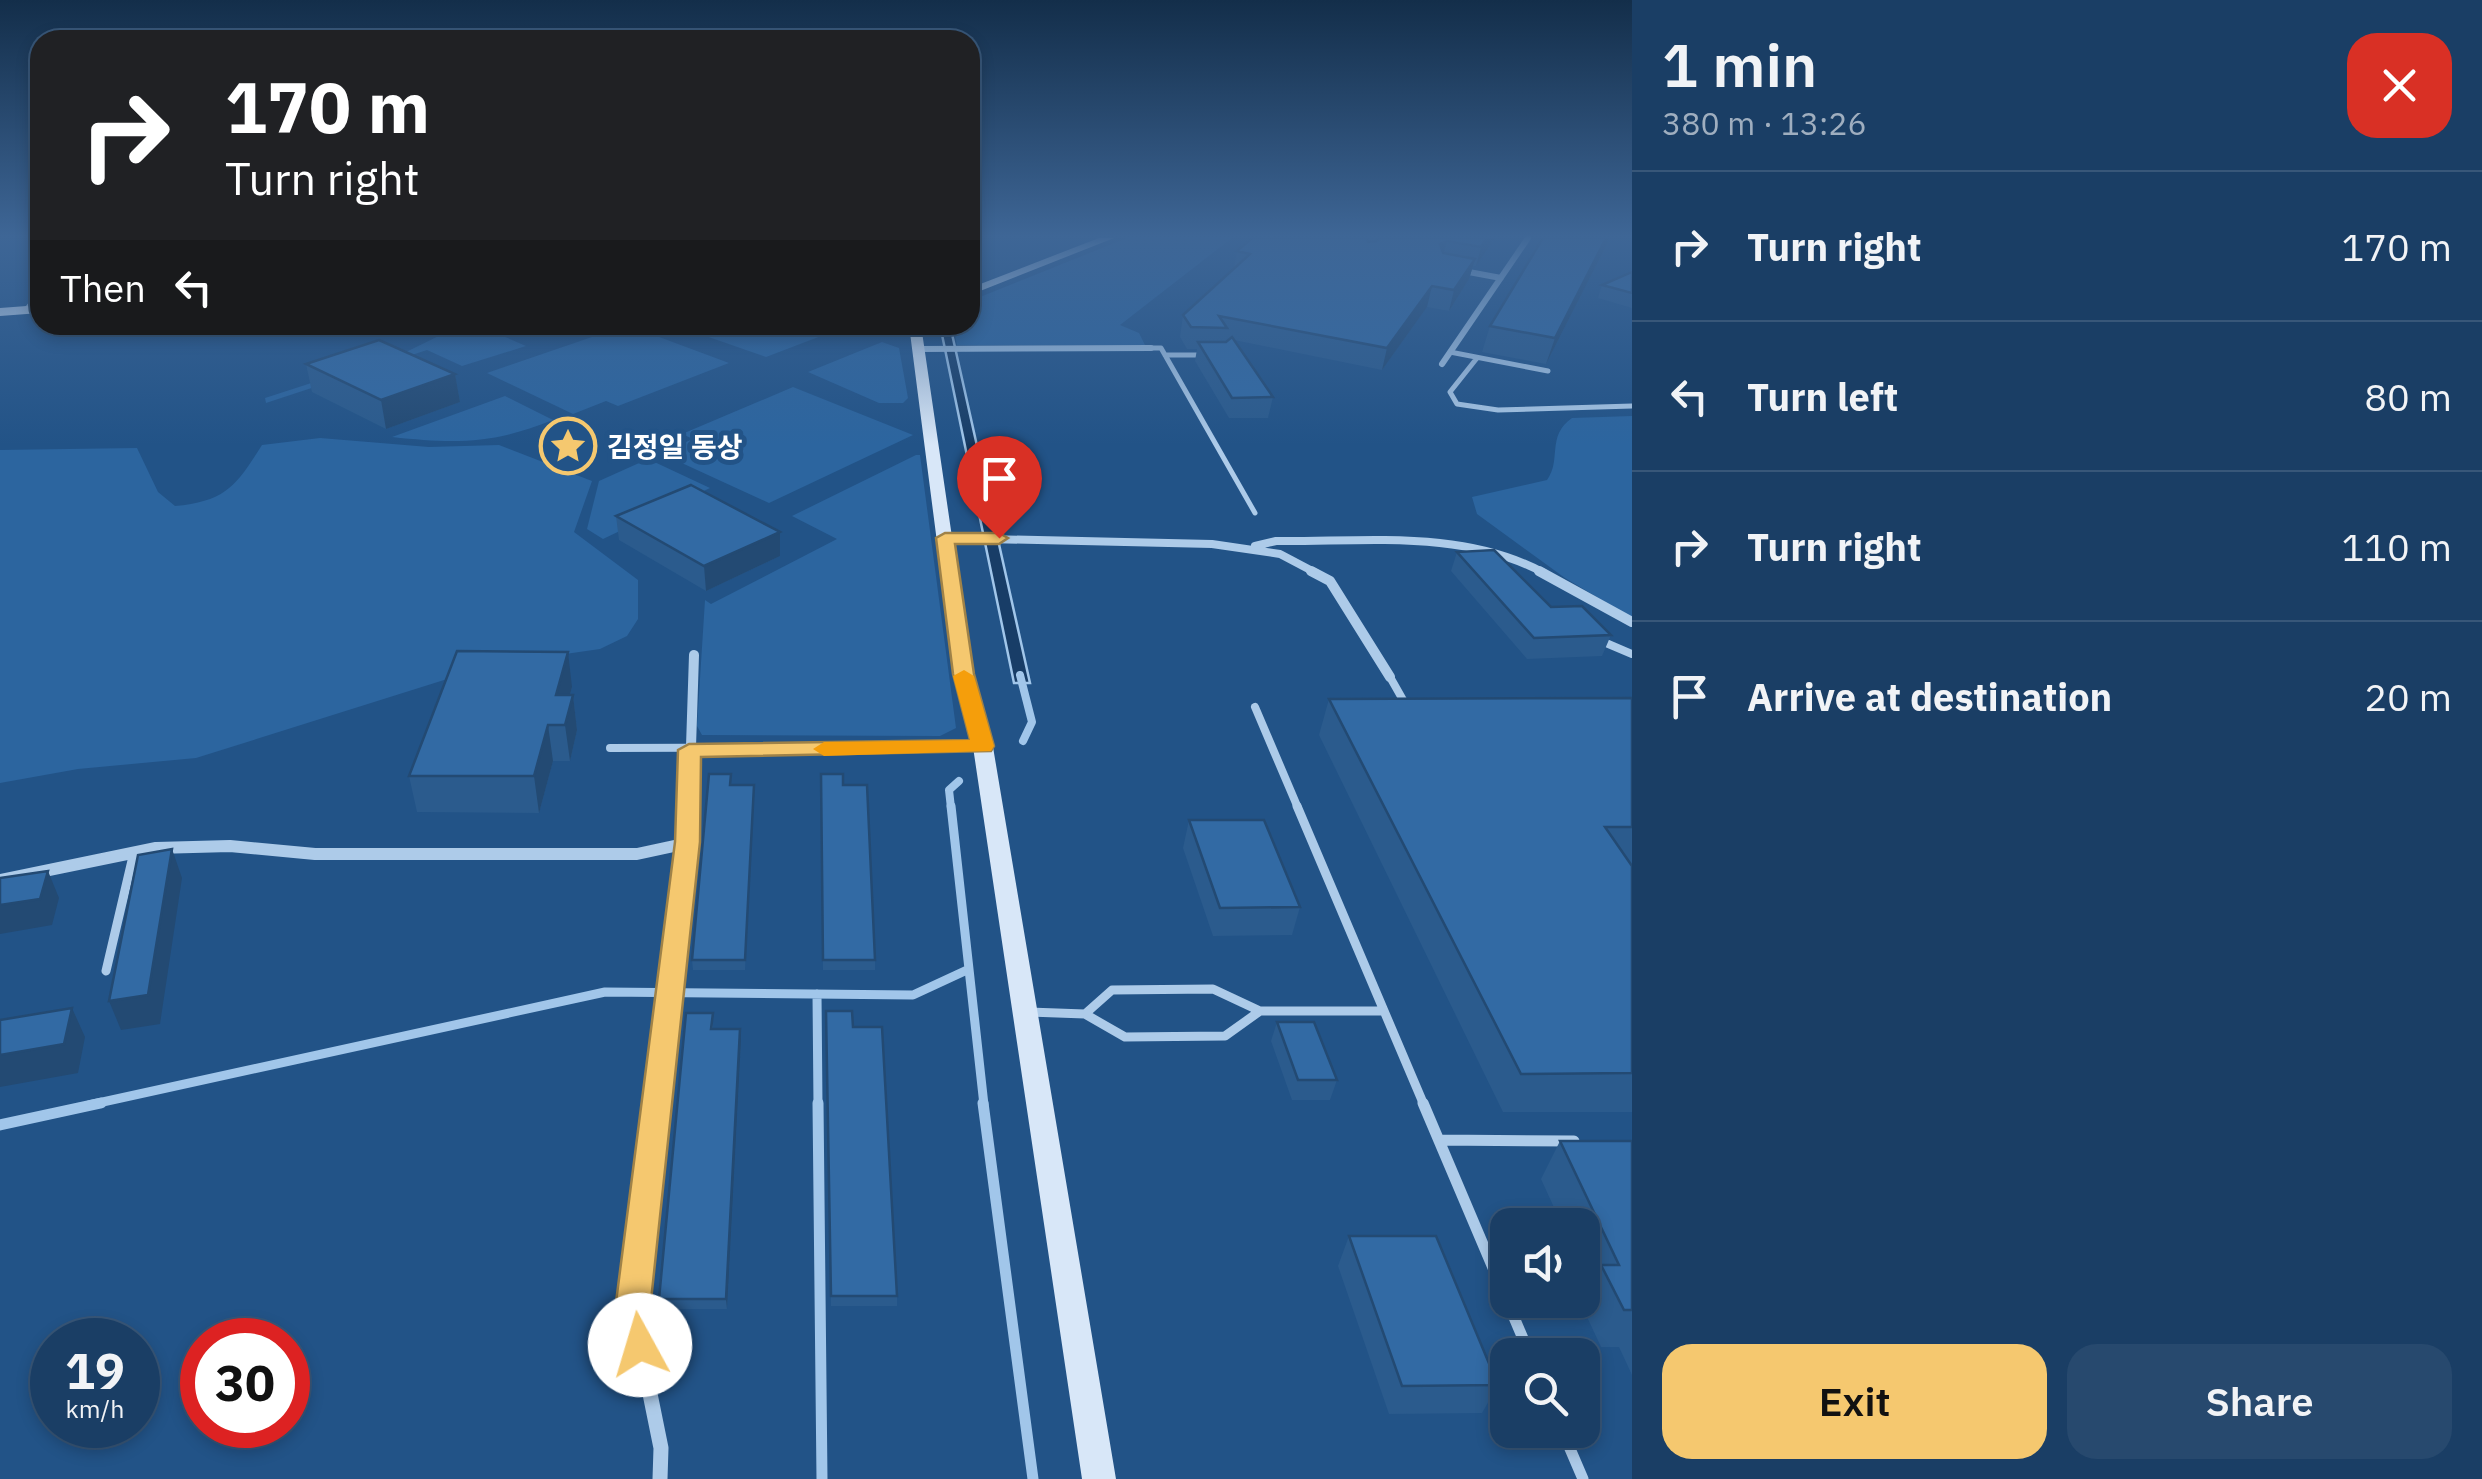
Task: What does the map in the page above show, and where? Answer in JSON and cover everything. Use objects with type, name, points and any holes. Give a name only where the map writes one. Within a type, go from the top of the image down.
[{"type":"street","points":[[1442,364],[1481,307]]},
{"type":"street","points":[[0,312],[30,309]]},
{"type":"street","points":[[1100,1479],[983,746],[963,674],[916,337],[944,348],[1151,348]]},
{"type":"street","points":[[945,538],[1254,547],[1276,541],[1478,546],[1532,563],[1632,622]]},
{"type":"street","points":[[1254,547],[1309,567],[1330,581],[1390,677]]},
{"type":"street","points":[[660,1479],[661,1448],[633,1310],[688,842],[694,655]]},
{"type":"street","points":[[0,880],[134,852],[230,846],[315,854],[638,854],[688,842]]},
{"type":"lane","points":[[1151,348],[1162,348],[1255,513]]},
{"type":"lane","points":[[1450,352],[1548,371]]},
{"type":"lane","points":[[1165,355],[1222,355]]},
{"type":"lane","points":[[1478,358],[1450,392],[1458,404],[1498,410],[1632,406]]},
{"type":"lane","points":[[1597,639],[1632,654]]},
{"type":"lane","points":[[1390,677],[1415,723]]},
{"type":"lane","points":[[1255,707],[1523,1338]]},
{"type":"lane","points":[[610,748],[983,746]]},
{"type":"lane","points":[[106,971],[134,852]]},
{"type":"lane","points":[[1086,1014],[1112,990],[1213,989],[1260,1011],[1384,1010]]},
{"type":"lane","points":[[1025,1012],[1086,1014],[1125,1037],[1145,1037],[1225,1036],[1260,1011]]},
{"type":"lane","points":[[1439,1140],[1594,1141]]},
{"type":"lane","points":[[1570,1448],[1583,1479]]},
{"type":"shaded area","points":[[980,307],[1143,307],[1120,325],[1139,333],[1145,345],[957,345],[955,335],[980,335]]},
{"type":"shaded area","points":[[441,335],[501,335],[526,346],[462,366],[427,350],[266,403],[265,398],[404,353]]},
{"type":"shaded area","points":[[598,335],[654,335],[729,363],[618,406],[606,401],[573,414],[487,373]]},
{"type":"shaded area","points":[[703,335],[824,335],[766,357]]},
{"type":"shaded area","points":[[942,335],[952,335],[1030,683],[1014,683]]},
{"type":"shaded area","points":[[882,342],[899,348],[908,398],[903,403],[879,403],[808,372]]},
{"type":"shaded area","points":[[793,387],[913,435],[769,503],[660,453],[693,439],[682,434]]},
{"type":"shaded area","points":[[505,396],[553,420],[493,438],[436,441],[392,437]]},
{"type":"shaded area","points":[[1632,416],[1632,618],[1565,578],[1477,514],[1472,497],[1547,480],[1559,432],[1572,418]]},
{"type":"shaded area","points":[[320,438],[429,447],[499,445],[592,481],[574,532],[638,580],[638,619],[627,636],[600,649],[495,664],[196,758],[78,769],[0,783],[0,450],[137,448],[158,492],[175,506],[206,500],[228,489],[262,445]]},
{"type":"shaded area","points":[[920,455],[956,728],[940,736],[702,735],[697,726],[705,600],[711,604],[837,539],[792,516]]},
{"type":"shaded area","points":[[648,459],[710,488],[603,539],[587,529],[599,481]]},
{"type":"building","points":[[1192,307],[1417,307],[1387,348],[1219,316],[1227,328],[1191,327],[1183,315]]},
{"type":"building","points":[[1501,307],[1571,307],[1555,338],[1490,326]]},
{"type":"building","points":[[1232,337],[1273,397],[1232,398],[1198,342],[1226,342]]},
{"type":"building","points":[[379,340],[455,374],[381,400],[306,364]]},
{"type":"building","points":[[691,485],[780,532],[704,566],[616,516]]},
{"type":"building","points":[[1494,550],[1551,607],[1582,606],[1611,635],[1534,638],[1457,552]]},
{"type":"building","points":[[457,651],[568,652],[556,695],[573,695],[565,725],[548,725],[534,776],[409,776]]},
{"type":"building","points":[[1632,698],[1632,827],[1605,827],[1632,866],[1632,1073],[1521,1074],[1329,699]]},
{"type":"building","points":[[709,774],[731,774],[730,785],[754,785],[745,960],[692,960]]},
{"type":"building","points":[[821,774],[843,774],[843,785],[867,785],[875,960],[823,960]]},
{"type":"building","points":[[1189,820],[1264,820],[1300,907],[1220,908]]},
{"type":"building","points":[[172,849],[148,995],[109,1001],[138,855]]},
{"type":"building","points":[[48,871],[40,899],[0,905],[0,878]]},
{"type":"building","points":[[72,1008],[64,1044],[0,1055],[0,1020]]},
{"type":"building","points":[[826,1011],[852,1011],[853,1027],[882,1027],[897,1296],[831,1296]]},
{"type":"building","points":[[686,1013],[713,1013],[711,1029],[740,1029],[726,1299],[659,1299]]},
{"type":"building","points":[[1277,1022],[1314,1022],[1337,1080],[1298,1080]]},
{"type":"building","points":[[1560,1141],[1632,1141],[1632,1310],[1624,1310],[1601,1265],[1619,1265],[1600,1225],[1600,1208],[1592,1208]]},
{"type":"building","points":[[1349,1236],[1436,1236],[1490,1366],[1490,1385],[1402,1386]]},
{"type":"waterway","points":[[1020,675],[1032,722],[1023,741]]},
{"type":"waterway","points":[[951,808],[949,790],[959,781]]},
{"type":"waterway","points":[[951,806],[984,1105]]},
{"type":"waterway","points":[[817,994],[913,995],[967,970]]},
{"type":"waterway","points":[[89,1105],[605,992],[817,994]]},
{"type":"waterway","points":[[817,994],[818,1105]]},
{"type":"waterway","points":[[0,1125],[101,1103]]},
{"type":"waterway","points":[[818,1103],[822,1479]]},
{"type":"waterway","points":[[983,1103],[1033,1479]]},
{"type":"slow traffic","points":[[824,749],[983,746],[964,676]]},
{"type":"place","name":"김정일 동상","points":[[568,446]]},
{"type":"route","points":[[640,1345],[633,1310],[688,842],[689,750],[983,746],[963,674],[945,538],[999,538]]}]
